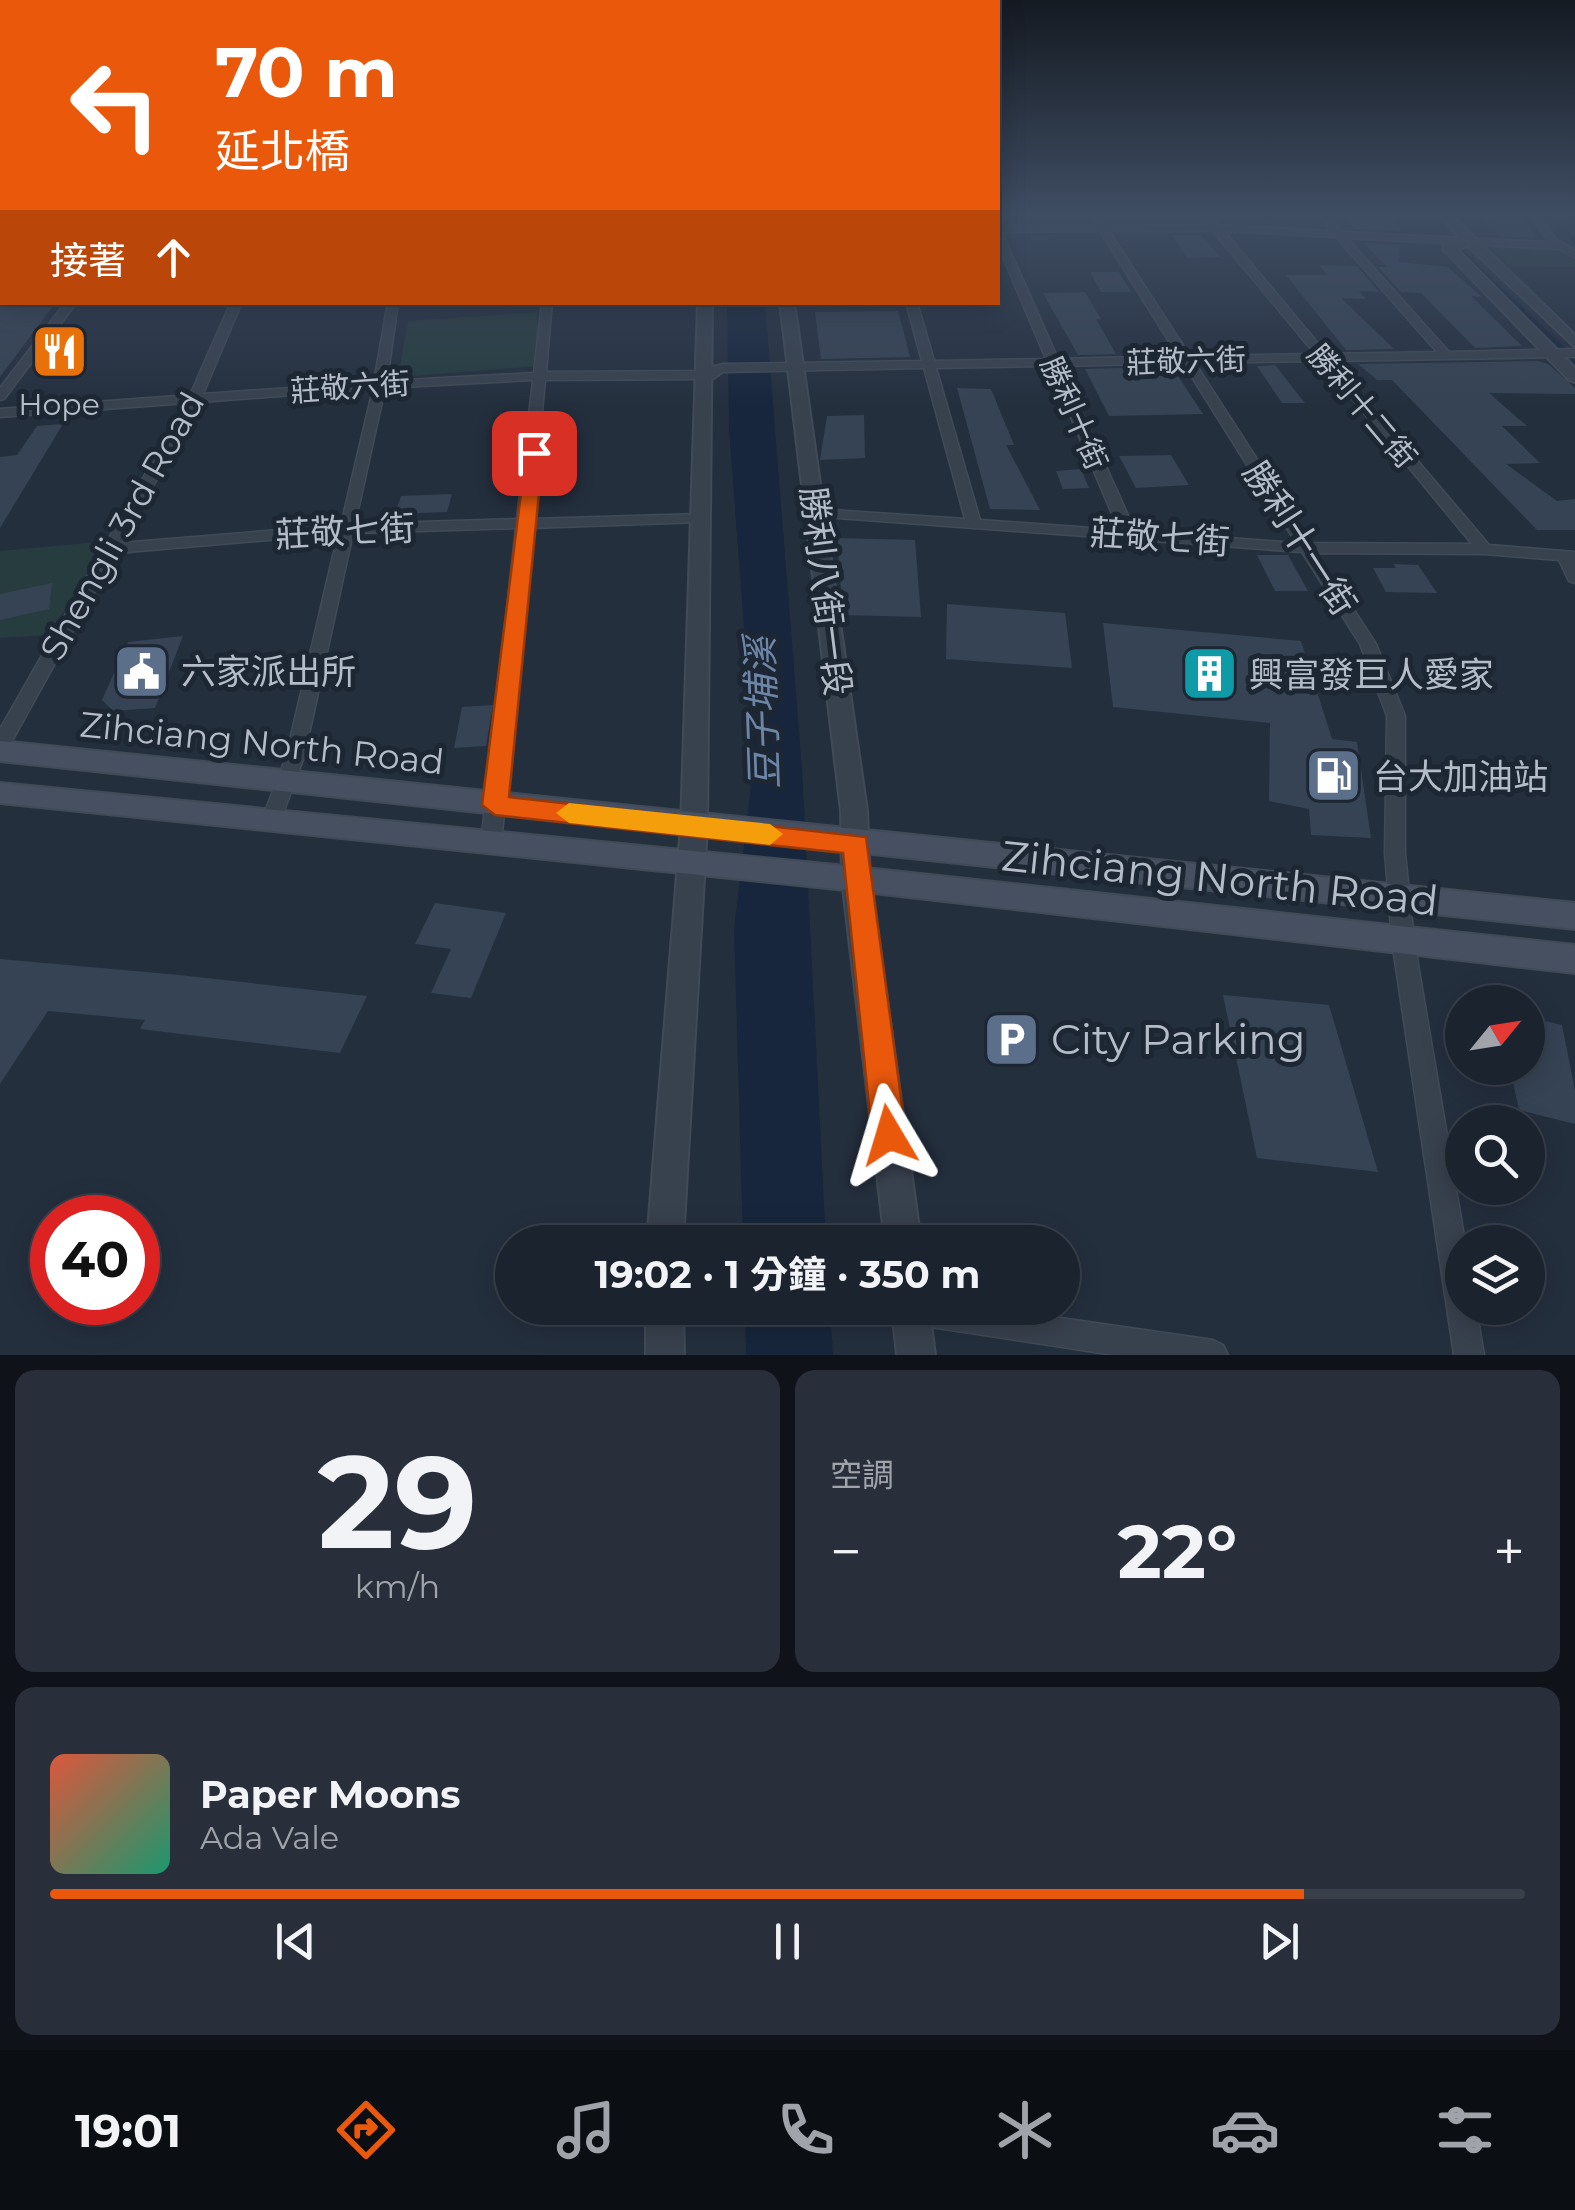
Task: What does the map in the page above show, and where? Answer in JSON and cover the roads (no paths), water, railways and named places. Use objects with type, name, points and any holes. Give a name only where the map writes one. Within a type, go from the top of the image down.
[{"type":"main road","name":"Zihciang North Road","points":[[0,748],[705,828],[1575,916]]},
{"type":"main road","points":[[0,793],[702,866]]},
{"type":"main road","name":"Zihciang North Road","points":[[702,866],[844,878],[1575,959]]},
{"type":"street","name":"勝利十街","points":[[1017,278],[1129,535]]},
{"type":"street","name":"勝利十一街","points":[[1134,278],[1368,644],[1396,716],[1403,941],[1469,1355]]},
{"type":"street","name":"勝利十二街","points":[[1255,278],[1484,549]]},
{"type":"street","points":[[1375,278],[1443,352]]},
{"type":"street","points":[[1478,278],[1575,377]]},
{"type":"street","points":[[1507,278],[1575,343]]},
{"type":"street","points":[[0,396],[70,305]]},
{"type":"street","name":"Shengli 3rd Road","points":[[0,748],[108,548],[195,399],[236,305]]},
{"type":"street","points":[[271,822],[288,782],[380,384],[393,305]]},
{"type":"street","points":[[491,844],[528,523],[547,305]]},
{"type":"street","points":[[667,1225],[705,828],[701,373],[705,305]]},
{"type":"street","name":"勝利八街一段","points":[[787,305],[784,371],[816,513],[844,878],[900,1225]]},
{"type":"street","points":[[912,305],[974,524]]},
{"type":"street","name":"莊敬六街","points":[[0,414],[380,384],[542,376],[1443,352],[1575,352]]},
{"type":"street","name":"莊敬七街","points":[[816,513],[1308,548],[1484,549],[1571,555]]},
{"type":"street","name":"莊敬七街","points":[[108,548],[344,529],[702,518]]},
{"type":"street","points":[[1571,555],[1575,578]]},
{"type":"street","points":[[665,1325],[665,1355]]},
{"type":"street","points":[[913,1325],[916,1355]]},
{"type":"street","points":[[1016,1325],[1214,1355]]},
{"type":"water","name":"豆子埔溪","points":[[727,305],[765,305],[802,768],[825,1225],[743,1225],[734,929],[754,761],[729,429]]},
{"type":"water","points":[[745,1325],[831,1325],[833,1355],[746,1355]]},
{"type":"waterway","points":[[1489,278],[1567,352]]},
{"type":"waterway","points":[[1564,349],[1567,352]]},
{"type":"waterway","points":[[1567,352],[1575,360]]},
{"type":"place","name":"Hope","points":[[59,352]]},
{"type":"place","name":"六家派出所","points":[[142,671]]},
{"type":"place","name":"興富發巨人愛家","points":[[1210,674]]},
{"type":"place","name":"台大加油站","points":[[1334,776]]},
{"type":"place","name":"City Parking","points":[[1012,1039]]}]
